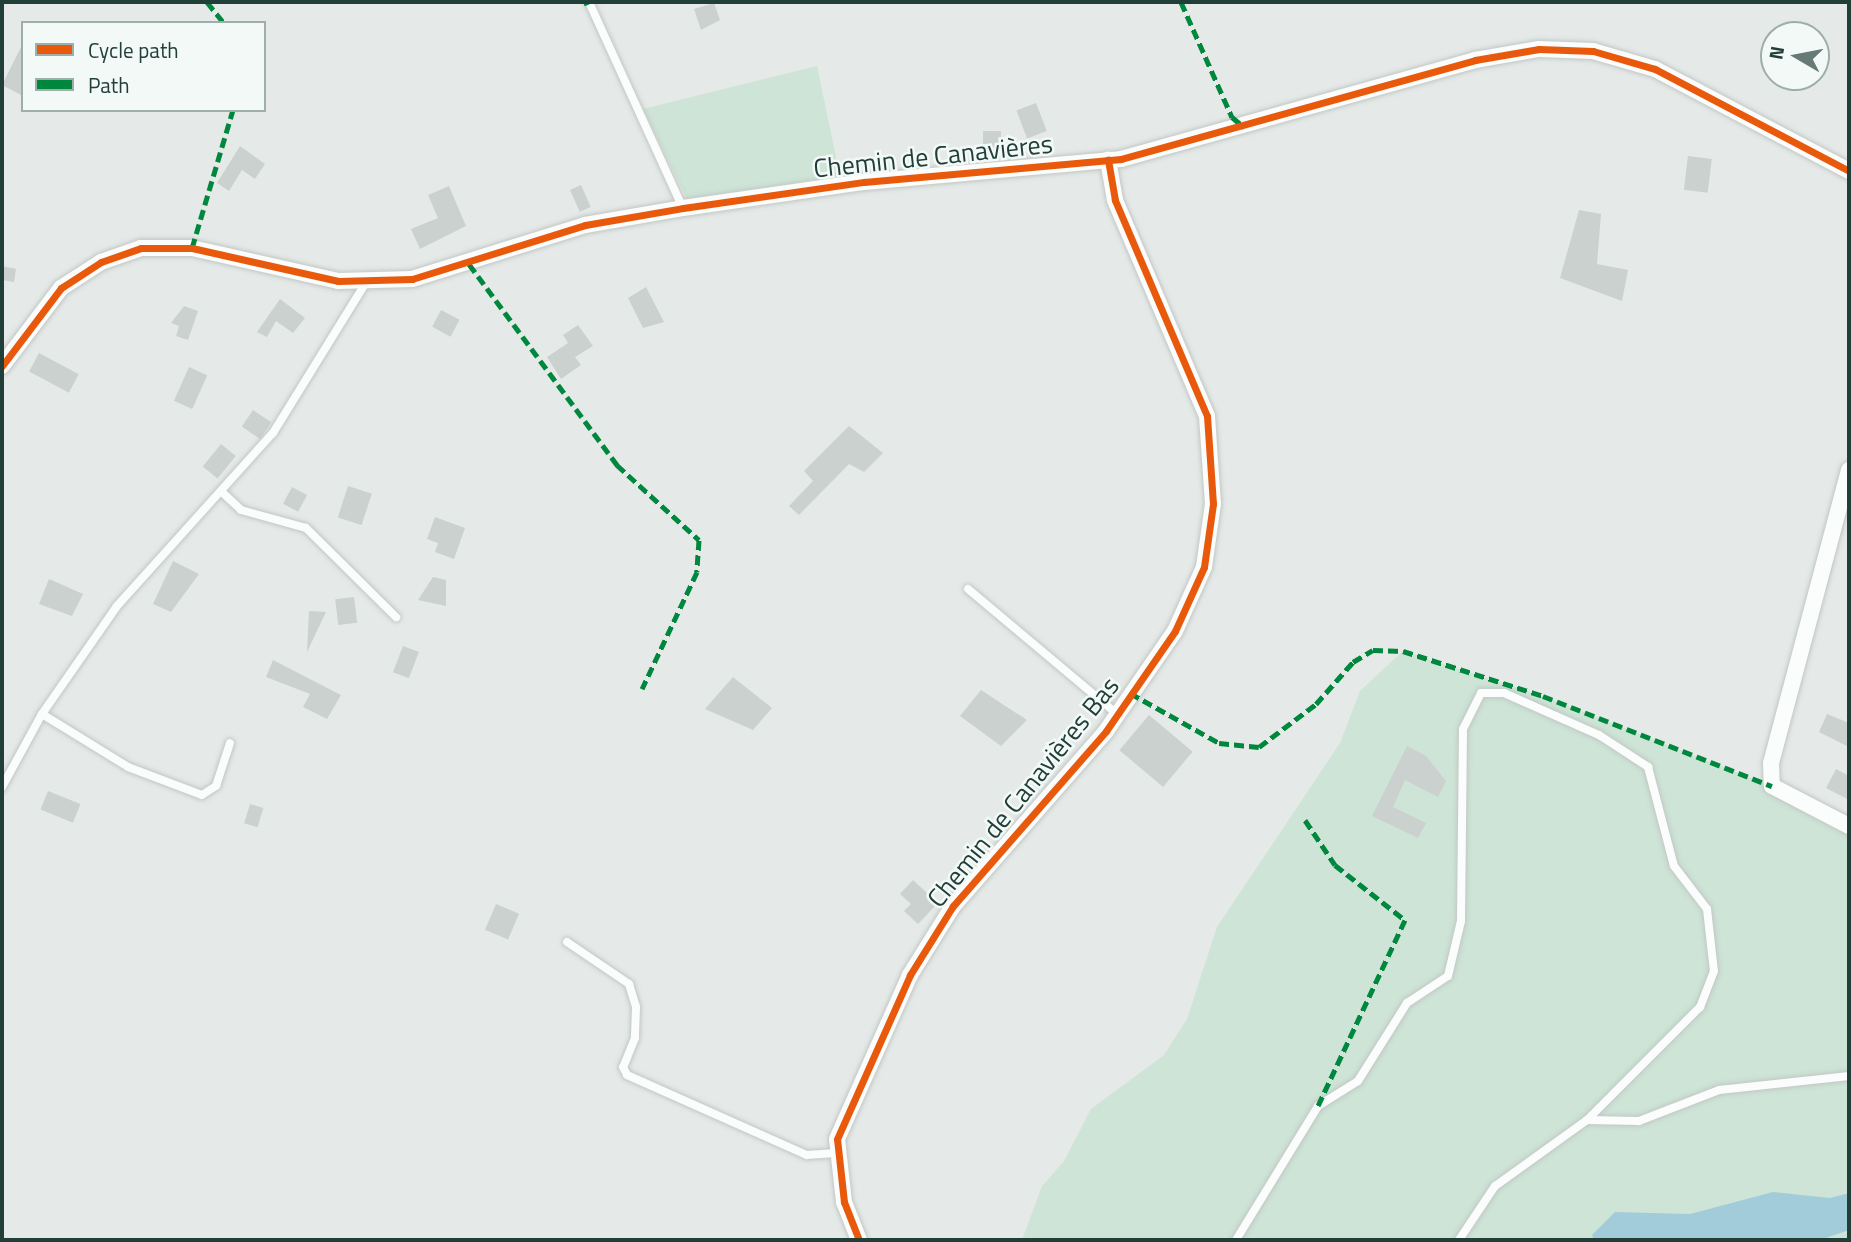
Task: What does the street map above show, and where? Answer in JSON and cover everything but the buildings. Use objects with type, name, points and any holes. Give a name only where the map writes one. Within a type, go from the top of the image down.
[{"type":"street","name":"Chemin de Canavières","points":[[2,366],[61,288],[101,262],[141,248],[192,248],[365,284],[450,270],[585,225],[683,208],[864,182],[1108,160],[1475,60],[1567,48],[1655,69],[1849,171]]},
{"type":"street","name":"Chemin de Canavières Bas","points":[[859,1240],[844,1202],[837,1139],[909,975],[953,906],[1117,714],[1175,631],[1204,567],[1213,504],[1207,416],[1115,200],[1108,160]]},
{"type":"street","points":[[1849,470],[1771,763],[1772,786],[1849,826]]},
{"type":"lane","points":[[589,2],[683,208]]},
{"type":"lane","points":[[2,787],[42,714],[117,606],[224,494],[280,422],[365,284]]},
{"type":"lane","points":[[224,494],[242,510],[306,528],[396,617]]},
{"type":"lane","points":[[968,589],[1117,714]]},
{"type":"lane","points":[[1236,1240],[1318,1107],[1358,1081],[1407,1003],[1448,976],[1457,957],[1458,761],[1467,717],[1482,693],[1504,693],[1576,725],[1648,767],[1674,866],[1707,909],[1714,944],[1710,991],[1587,1120],[1495,1186],[1459,1240]]},
{"type":"lane","points":[[42,714],[118,761],[202,795],[216,786],[230,743]]},
{"type":"lane","points":[[567,942],[629,985],[636,1007],[635,1038],[623,1067],[627,1075],[807,1155],[839,1153]]},
{"type":"lane","points":[[1587,1120],[1639,1121],[1719,1090],[1849,1076]]},
{"type":"green space","points":[[817,66],[840,176],[687,199],[643,109]]},
{"type":"green space","points":[[1403,651],[1543,696],[1772,786],[1849,826],[1849,1240],[1022,1240],[1042,1186],[1064,1161],[1091,1109],[1164,1055],[1187,1019],[1217,927],[1340,743],[1360,691]]},
{"type":"water","points":[[1773,1192],[1830,1198],[1849,1193],[1849,1230],[1820,1240],[1594,1240],[1592,1235],[1615,1212],[1690,1214]]},
{"type":"marked path","points":[[207,2],[222,21]]},
{"type":"marked path","points":[[1181,2],[1232,117],[1244,127]]},
{"type":"marked path","points":[[192,248],[232,112]]},
{"type":"marked path","points":[[469,264],[617,465],[699,540],[697,572],[642,689]]},
{"type":"marked path","points":[[1130,693],[1219,743],[1259,747],[1316,704],[1353,662],[1373,650],[1403,651],[1543,696],[1772,786]]},
{"type":"marked path","points":[[1305,820],[1335,865],[1405,920],[1318,1106]]},
{"type":"cycle path","points":[[2,366],[61,288],[101,262],[141,248],[192,248],[338,281],[412,279],[585,225],[683,208],[864,182],[1121,159],[1475,60],[1539,49],[1593,51],[1655,69],[1849,171]]},
{"type":"cycle path","points":[[859,1240],[844,1202],[837,1139],[910,975],[953,906],[1106,731],[1175,631],[1204,567],[1213,504],[1207,416],[1115,200],[1108,160]]}]
